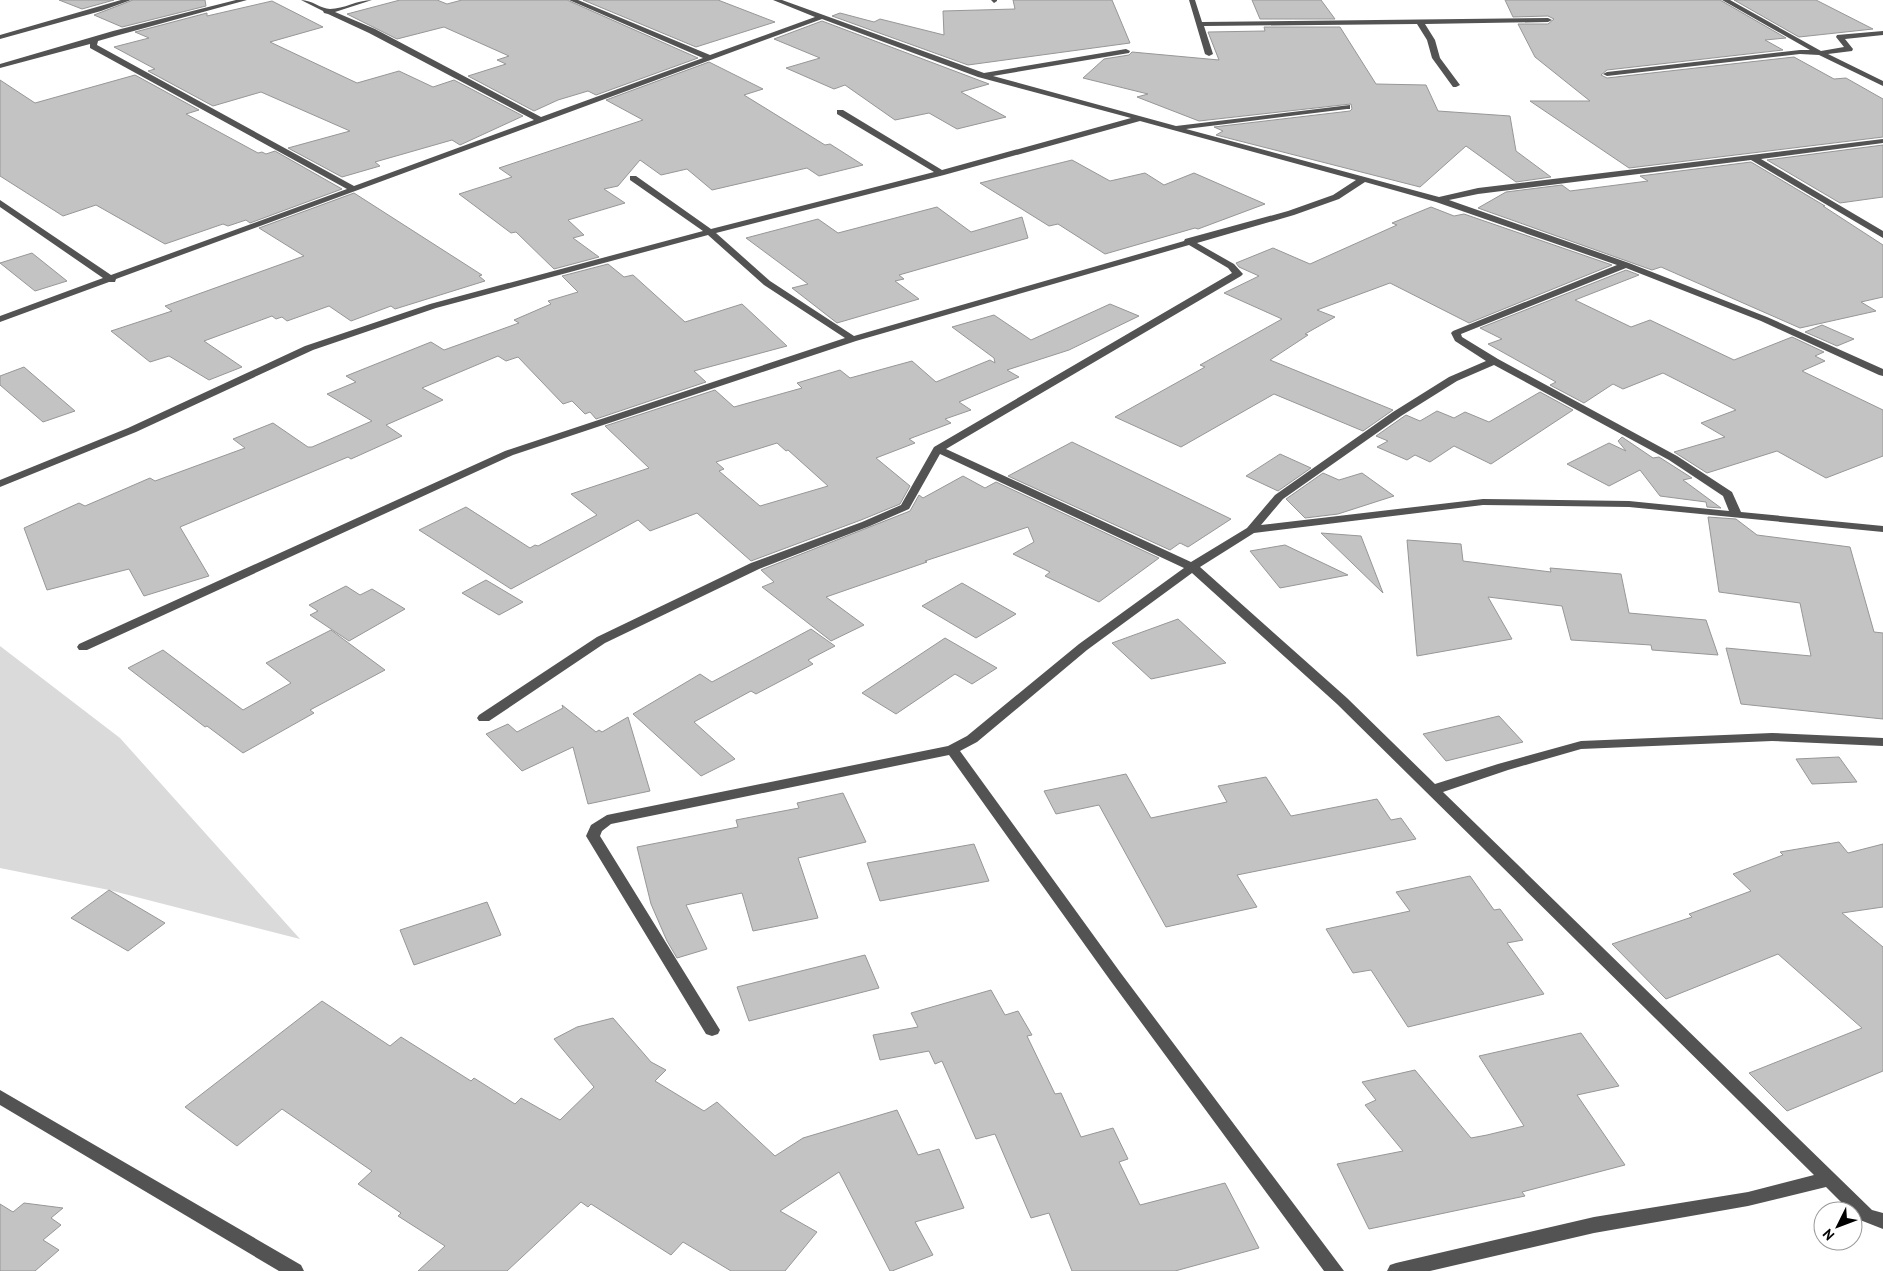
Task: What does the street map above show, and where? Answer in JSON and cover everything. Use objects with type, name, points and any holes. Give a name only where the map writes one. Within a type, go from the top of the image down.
[{"type":"street","points":[[0,37],[99,10],[128,0]]},
{"type":"street","points":[[0,66],[244,0]]},
{"type":"street","points":[[304,0],[372,32],[538,120]]},
{"type":"street","points":[[326,12],[369,0]]},
{"type":"street","points":[[572,0],[708,57]]},
{"type":"street","points":[[776,0],[981,76],[1440,200],[1626,265],[1764,319],[1883,373]]},
{"type":"street","points":[[1192,0],[1209,54]]},
{"type":"street","points":[[1725,0],[1820,53],[1883,84]]},
{"type":"street","points":[[0,319],[112,280],[538,120],[821,17]]},
{"type":"street","points":[[1201,24],[1548,20]]},
{"type":"street","points":[[1420,22],[1431,40],[1436,58],[1456,85]]},
{"type":"street","points":[[1607,74],[1800,52],[1820,53],[1850,49],[1840,37],[1883,33]]},
{"type":"street","points":[[95,40],[93,46],[354,189]]},
{"type":"street","points":[[981,76],[1126,51]]},
{"type":"street","points":[[1171,128],[1347,107]]},
{"type":"street","points":[[840,112],[941,173]]},
{"type":"street","points":[[0,484],[132,430],[309,348],[433,306],[941,173],[1138,119]]},
{"type":"street","points":[[1440,200],[1478,191],[1883,141]]},
{"type":"street","points":[[1752,157],[1883,236]]},
{"type":"street","points":[[633,178],[710,232],[767,283],[853,339]]},
{"type":"street","points":[[83,646],[509,453],[853,339],[1188,241],[1291,213],[1336,197],[1364,179]]},
{"type":"street","points":[[0,203],[112,280]]},
{"type":"street","points":[[484,718],[601,640],[755,566],[866,524],[905,507],[938,449],[1238,274],[1231,266],[1188,241]]},
{"type":"street","points":[[1626,265],[1456,333],[1458,339],[1494,361],[1674,458],[1728,494],[1737,515]]},
{"type":"street","points":[[712,1030],[593,836],[596,828],[607,820],[952,750],[972,739],[1083,647],[1192,567],[1251,530],[1278,497],[1397,414],[1453,378],[1494,361]]},
{"type":"street","points":[[938,449],[1192,567],[1342,701],[1866,1215],[1883,1221]]},
{"type":"street","points":[[1251,530],[1483,502],[1629,504],[1883,529]]},
{"type":"street","points":[[1433,790],[1503,767],[1581,745],[1772,737],[1883,742]]},
{"type":"street","points":[[952,750],[1115,976],[1334,1271]]},
{"type":"street","points":[[0,1097],[295,1271]]},
{"type":"street","points":[[1396,1271],[1594,1225],[1748,1199],[1828,1179]]},
{"type":"shaded area","points":[[0,646],[120,738],[300,939],[109,890],[0,868]]},
{"type":"building","points":[[59,0],[114,0],[82,9]]},
{"type":"building","points":[[133,0],[205,0],[206,6],[122,27],[94,15]]},
{"type":"building","points":[[400,0],[437,0],[447,4],[462,0],[567,0],[698,58],[596,95],[588,91],[558,100],[534,111],[468,76],[506,64],[497,60],[509,56],[444,27],[397,39],[347,14]]},
{"type":"building","points":[[583,0],[718,0],[775,22],[696,47]]},
{"type":"building","points":[[1013,0],[1112,0],[1130,43],[968,65],[832,16],[840,13],[874,22],[880,19],[944,35],[943,11],[1015,9]]},
{"type":"building","points":[[1252,0],[1321,0],[1335,19],[1260,19]]},
{"type":"building","points":[[1505,0],[1720,0],[1786,38],[1765,40],[1783,50],[1607,70],[1601,75],[1607,78],[1794,57],[1834,79],[1846,78],[1883,99],[1883,137],[1629,168],[1530,101],[1590,101],[1535,57],[1518,24],[1548,24],[1554,19],[1548,16],[1513,17]]},
{"type":"building","points":[[1734,0],[1816,0],[1873,29],[1799,37]]},
{"type":"building","points":[[272,1],[323,27],[270,42],[357,83],[399,71],[433,87],[454,80],[523,116],[460,145],[452,140],[375,162],[380,166],[342,177],[288,148],[350,131],[261,92],[213,106],[148,71],[155,69],[114,47],[149,38],[135,32],[207,13],[207,16]]},
{"type":"building","points":[[822,21],[989,84],[961,92],[1006,117],[957,129],[929,113],[895,120],[845,85],[834,89],[786,68],[820,58],[774,39]]},
{"type":"building","points":[[1264,27],[1340,27],[1376,84],[1426,85],[1438,111],[1510,116],[1516,151],[1551,177],[1516,182],[1466,146],[1420,187],[1216,135],[1223,131],[1214,127],[1350,111],[1352,109],[1351,104],[1199,121],[1137,97],[1148,94],[1083,78],[1104,59],[1129,55],[1132,52],[1219,60],[1208,32],[1265,31]]},
{"type":"building","points":[[709,62],[763,89],[744,95],[825,145],[830,144],[863,165],[819,176],[807,168],[712,190],[687,169],[661,175],[640,160],[618,186],[604,189],[625,203],[568,220],[584,235],[573,238],[599,257],[554,269],[516,232],[511,233],[459,194],[512,177],[499,168],[643,120],[606,100]]},
{"type":"building","points":[[135,75],[199,110],[186,114],[258,153],[266,154],[275,151],[342,189],[250,223],[246,220],[228,226],[223,224],[165,244],[96,205],[63,216],[0,176],[0,80],[35,103]]},
{"type":"building","points":[[1883,145],[1883,197],[1840,203],[1767,160]]},
{"type":"building","points":[[1072,160],[1110,181],[1145,173],[1164,185],[1194,173],[1265,204],[1198,229],[1195,228],[1105,254],[1058,224],[1049,226],[980,183]]},
{"type":"building","points":[[1751,162],[1825,206],[1823,206],[1883,245],[1883,297],[1861,302],[1876,311],[1800,328],[1661,267],[1652,270],[1478,208],[1506,192],[1562,185],[1570,191],[1648,181],[1640,176]]},
{"type":"building","points":[[354,193],[482,275],[479,276],[485,281],[395,309],[391,306],[351,321],[329,306],[287,321],[282,317],[276,319],[272,316],[204,341],[242,367],[209,380],[169,356],[150,362],[111,331],[172,311],[165,306],[304,256],[259,228]]},
{"type":"building","points":[[937,207],[971,232],[1022,217],[1028,238],[899,275],[904,279],[895,281],[919,299],[837,323],[792,288],[808,284],[746,238],[818,219],[838,233]]},
{"type":"building","points":[[1431,207],[1454,216],[1464,214],[1612,265],[1469,323],[1390,283],[1317,310],[1335,317],[1305,334],[1308,335],[1270,360],[1393,410],[1363,431],[1274,394],[1181,447],[1115,417],[1205,367],[1200,365],[1282,319],[1224,293],[1259,276],[1239,267],[1236,263],[1273,248],[1310,264],[1397,225],[1392,223]]},
{"type":"building","points":[[32,253],[67,281],[35,291],[0,263]]},
{"type":"building","points":[[608,264],[624,277],[633,275],[685,322],[742,304],[787,346],[694,371],[706,382],[596,419],[590,412],[585,414],[572,401],[563,404],[518,357],[506,361],[498,356],[422,388],[443,400],[386,425],[402,436],[351,459],[348,457],[180,527],[209,576],[144,596],[129,569],[47,590],[24,528],[79,503],[85,506],[150,478],[155,481],[245,448],[233,439],[273,423],[308,447],[312,447],[372,421],[327,394],[356,382],[346,376],[431,342],[444,350],[519,323],[514,320],[551,304],[548,301],[578,292],[562,276]]},
{"type":"building","points":[[1626,270],[1639,275],[1575,300],[1631,327],[1650,320],[1734,360],[1792,337],[1824,352],[1815,356],[1825,361],[1802,371],[1883,410],[1883,456],[1826,478],[1777,451],[1707,473],[1674,452],[1725,437],[1701,423],[1736,410],[1663,373],[1623,389],[1613,384],[1584,403],[1550,385],[1556,382],[1488,344],[1502,339],[1480,328]]},
{"type":"building","points":[[1110,304],[1139,316],[1069,350],[1007,370],[1019,377],[959,402],[971,410],[945,419],[951,423],[909,439],[915,443],[876,458],[910,486],[900,504],[751,561],[697,513],[650,531],[638,520],[511,589],[419,530],[466,507],[530,548],[535,545],[538,546],[597,515],[571,494],[649,468],[605,426],[715,390],[734,407],[802,388],[797,383],[840,370],[850,378],[912,361],[936,382],[990,360],[995,363],[994,358],[952,327],[994,315],[1031,340]],"holes":[[[777,443],[786,451],[788,450],[828,486],[760,506],[719,471],[724,469],[716,462]]]},
{"type":"building","points":[[1822,325],[1854,339],[1837,346],[1805,332]]},
{"type":"building","points":[[24,367],[75,411],[43,422],[0,385],[0,376]]},
{"type":"building","points":[[1540,392],[1573,410],[1491,464],[1454,446],[1430,462],[1415,455],[1407,460],[1377,447],[1388,441],[1376,436],[1406,415],[1420,421],[1437,411],[1454,418],[1465,412],[1489,422]]},
{"type":"building","points":[[1622,437],[1653,458],[1659,457],[1692,478],[1683,480],[1721,508],[1707,507],[1706,502],[1660,496],[1640,470],[1609,486],[1567,464],[1609,443],[1626,451],[1618,441]]},
{"type":"building","points":[[1072,442],[1231,519],[1188,547],[1180,543],[1170,550],[1008,476]]},
{"type":"building","points":[[1280,454],[1311,468],[1278,491],[1246,476]]},
{"type":"building","points":[[1323,473],[1339,480],[1362,473],[1394,496],[1338,514],[1305,518],[1286,499]]},
{"type":"building","points":[[963,476],[985,488],[996,482],[1159,558],[1099,602],[1045,576],[1050,572],[1013,554],[1034,542],[1028,527],[925,561],[927,562],[826,597],[864,625],[831,641],[762,587],[774,582],[761,570],[910,511],[919,495],[923,498]]},
{"type":"building","points":[[1708,517],[1736,519],[1757,535],[1850,547],[1874,632],[1883,633],[1883,719],[1741,704],[1726,648],[1811,656],[1800,603],[1719,592]]},
{"type":"building","points":[[1321,533],[1361,536],[1383,593]]},
{"type":"building","points":[[1407,540],[1461,544],[1463,561],[1551,572],[1550,568],[1621,574],[1629,613],[1706,620],[1718,655],[1652,650],[1651,645],[1571,640],[1562,606],[1488,597],[1512,639],[1417,656]]},
{"type":"building","points":[[1285,545],[1348,575],[1280,588],[1250,551]]},
{"type":"building","points":[[486,580],[523,602],[499,615],[462,593]]},
{"type":"building","points":[[962,583],[1016,614],[976,638],[922,606]]},
{"type":"building","points":[[346,586],[360,595],[372,589],[405,609],[349,641],[310,615],[318,611],[309,605]]},
{"type":"building","points":[[1178,619],[1226,663],[1151,679],[1112,643]]},
{"type":"building","points":[[811,629],[835,646],[808,660],[813,664],[756,694],[751,691],[694,722],[735,759],[701,776],[633,714],[700,674],[712,682]]},
{"type":"building","points":[[331,630],[385,670],[310,710],[314,713],[243,753],[207,726],[205,727],[128,668],[163,650],[243,710],[291,683],[266,663]]},
{"type":"building","points":[[945,638],[997,668],[972,684],[955,674],[896,714],[862,693]]},
{"type":"building","points":[[562,705],[596,732],[599,730],[602,732],[628,717],[650,791],[588,804],[573,747],[522,771],[486,734],[508,724],[517,732],[563,708]]},
{"type":"building","points":[[1499,716],[1523,742],[1446,761],[1423,734]]},
{"type":"building","points":[[1839,757],[1857,782],[1812,784],[1796,759]]},
{"type":"building","points":[[1126,774],[1151,818],[1227,802],[1218,786],[1266,777],[1291,816],[1377,799],[1391,820],[1401,818],[1416,839],[1237,875],[1257,907],[1166,927],[1099,805],[1056,814],[1044,791]]},
{"type":"building","points":[[843,793],[866,842],[798,858],[818,918],[753,931],[742,893],[686,905],[707,949],[677,958],[667,941],[651,904],[637,847],[738,827],[736,820],[799,808],[797,803]]},
{"type":"building","points":[[1839,842],[1848,853],[1883,844],[1883,907],[1842,913],[1883,947],[1883,1071],[1787,1111],[1749,1073],[1862,1028],[1778,954],[1666,999],[1612,944],[1692,917],[1689,914],[1751,891],[1733,874],[1783,855],[1780,852]]},
{"type":"building","points":[[974,844],[989,881],[880,901],[867,863]]},
{"type":"building","points":[[1470,876],[1494,910],[1500,909],[1523,940],[1507,943],[1544,994],[1408,1027],[1371,970],[1353,973],[1326,929],[1410,911],[1396,892]]},
{"type":"building","points":[[109,890],[165,923],[128,951],[71,918]]},
{"type":"building","points":[[487,902],[501,935],[414,965],[400,930]]},
{"type":"building","points":[[865,955],[879,988],[749,1021],[737,987]]},
{"type":"building","points":[[991,990],[1005,1015],[1018,1011],[1032,1035],[1027,1036],[1055,1094],[1061,1093],[1081,1137],[1113,1128],[1128,1159],[1119,1162],[1140,1205],[1225,1183],[1259,1248],[1175,1271],[1072,1271],[1049,1213],[1031,1218],[995,1134],[976,1139],[942,1061],[935,1064],[929,1051],[880,1060],[873,1035],[918,1027],[911,1013]]},
{"type":"building","points":[[322,1001],[390,1046],[401,1037],[471,1081],[474,1078],[515,1104],[521,1098],[560,1120],[594,1087],[554,1039],[577,1027],[613,1018],[651,1062],[666,1070],[655,1081],[704,1111],[717,1102],[775,1156],[803,1138],[897,1110],[918,1155],[939,1149],[964,1208],[915,1222],[933,1255],[892,1271],[890,1271],[839,1172],[780,1211],[817,1232],[785,1271],[731,1271],[683,1242],[671,1255],[591,1204],[588,1207],[581,1202],[507,1271],[418,1271],[445,1246],[398,1216],[401,1213],[358,1184],[372,1171],[282,1109],[237,1146],[185,1107]]},
{"type":"building","points":[[1581,1033],[1619,1086],[1577,1095],[1625,1165],[1522,1192],[1525,1196],[1369,1229],[1337,1164],[1403,1151],[1365,1105],[1376,1100],[1362,1082],[1415,1070],[1471,1138],[1487,1135],[1524,1126],[1479,1056]]},
{"type":"building","points":[[24,1203],[63,1208],[51,1218],[61,1225],[43,1240],[59,1250],[35,1271],[0,1271],[0,1204],[13,1212]]}]
